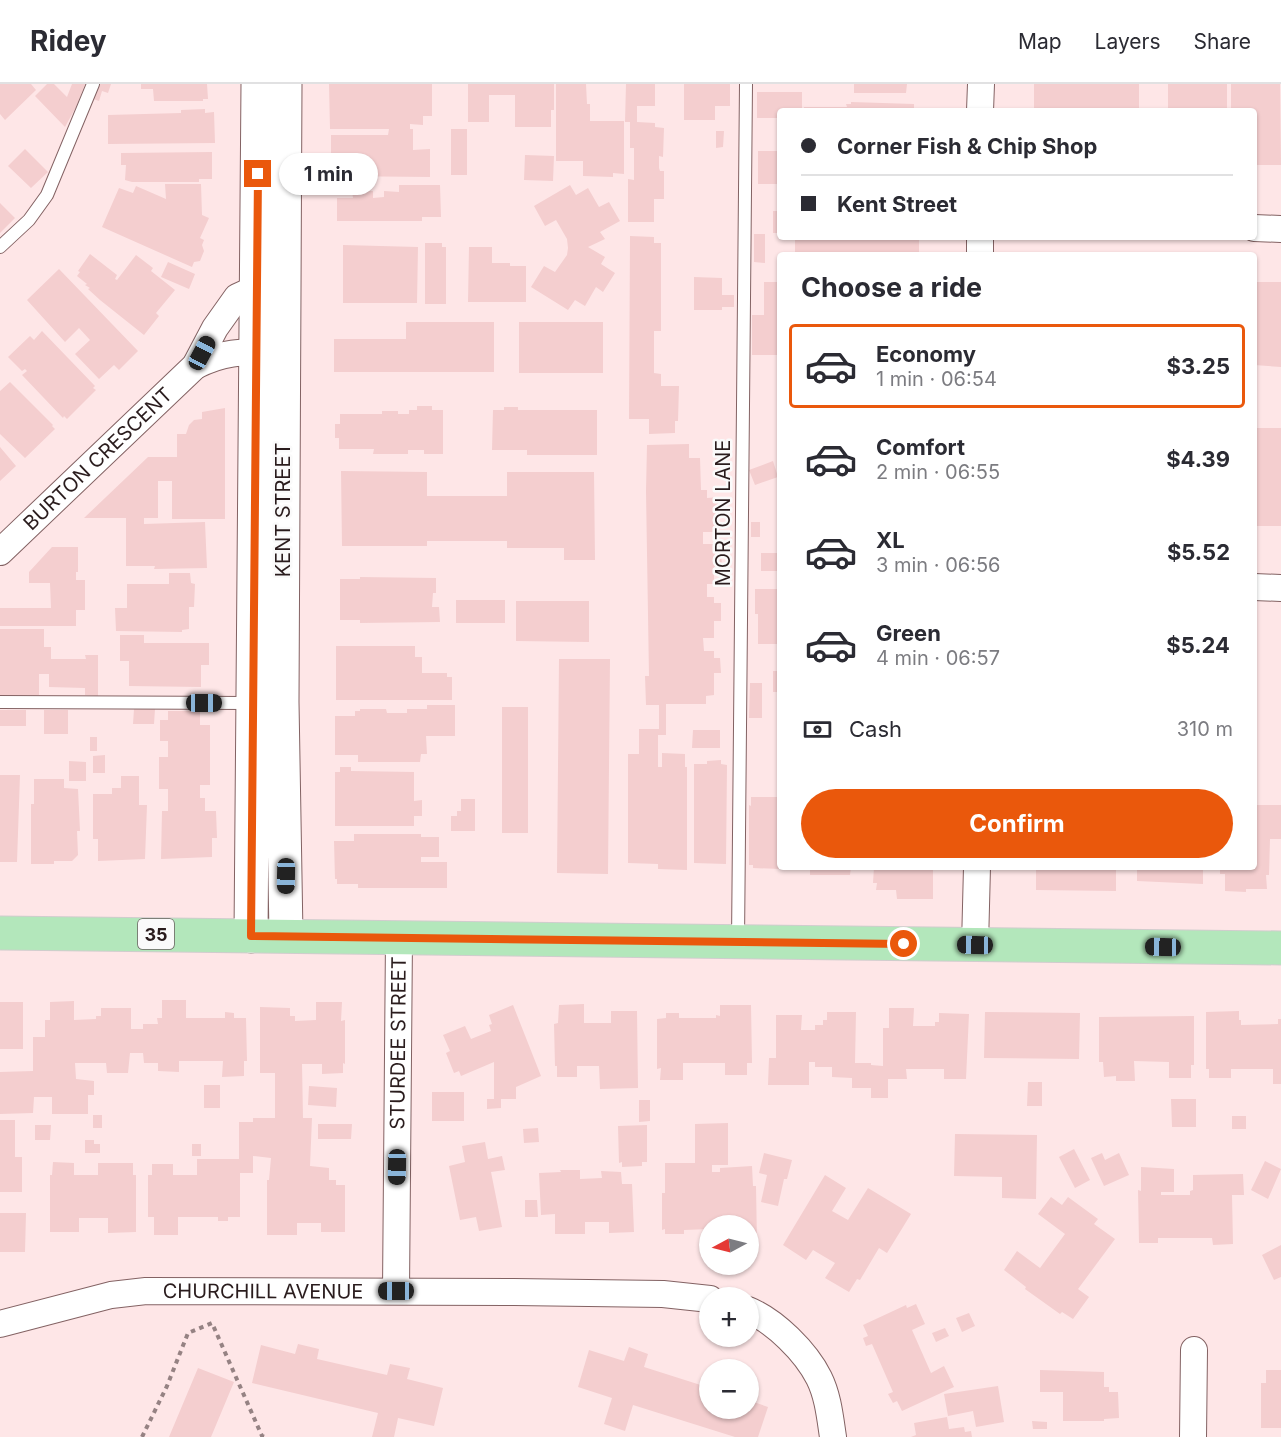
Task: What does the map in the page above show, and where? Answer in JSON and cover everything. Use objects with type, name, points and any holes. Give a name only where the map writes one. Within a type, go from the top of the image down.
[{"type":"main road","name":"35","points":[[0,933],[1281,948]]},
{"type":"street","name":"KENT STREET","points":[[258,84],[271,282]]},
{"type":"street","name":"KENT STREET","points":[[251,936],[268,703],[271,282],[285,84]]},
{"type":"street","points":[[981,84],[981,108]]},
{"type":"street","points":[[1257,228],[1281,229]]},
{"type":"street","name":"BURTON CRESCENT","points":[[0,552],[195,366],[214,328],[237,297],[271,282]]},
{"type":"street","name":"BURTON CRESCENT","points":[[195,366],[222,355],[238,352],[270,353]]},
{"type":"street","points":[[1257,587],[1281,588]]},
{"type":"street","name":"KENT STREET","points":[[268,703],[286,935]]},
{"type":"street","points":[[975,945],[976,870]]},
{"type":"street","name":"STURDEE STREET","points":[[396,1291],[399,938]]},
{"type":"street","name":"CHURCHILL AVENUE","points":[[0,1324],[111,1295],[146,1291],[663,1294],[699,1298]]},
{"type":"street","points":[[759,1317],[778,1328],[801,1353],[818,1377],[829,1408],[833,1437]]},
{"type":"street","points":[[1193,1437],[1194,1350]]},
{"type":"lane","points":[[0,247],[28,219],[47,195],[93,84]]},
{"type":"lane","name":"MORTON LANE","points":[[738,942],[746,84]]},
{"type":"lane","points":[[0,702],[268,703]]},
{"type":"path","points":[[142,1437],[167,1386],[188,1333],[212,1323],[262,1436],[265,1437]]},
{"type":"building","points":[[0,84],[31,84],[36,90],[5,120],[0,114]]},
{"type":"building","points":[[47,84],[54,84],[67,97],[72,84],[85,84],[65,127],[35,96]]},
{"type":"building","points":[[99,84],[111,84],[108,93],[102,91],[99,101],[93,99]]},
{"type":"building","points":[[141,84],[207,84],[208,99],[203,99],[203,101],[154,101],[153,89],[141,89]]},
{"type":"building","points":[[329,84],[432,84],[432,116],[423,116],[423,125],[410,124],[410,129],[413,129],[413,150],[430,149],[430,177],[331,176],[331,135],[388,135],[389,129],[330,129]]},
{"type":"building","points":[[468,84],[554,84],[554,110],[551,110],[551,127],[515,127],[515,95],[489,95],[489,122],[468,122]]},
{"type":"building","points":[[556,84],[586,84],[587,104],[590,104],[590,121],[624,121],[624,174],[613,173],[613,177],[583,176],[583,161],[556,161]]},
{"type":"building","points":[[626,84],[655,84],[655,106],[637,106],[637,122],[655,123],[655,127],[664,128],[663,157],[659,156],[659,168],[660,171],[664,171],[664,199],[654,199],[654,222],[628,222],[628,179],[634,180],[634,148],[630,148],[630,122],[625,122]]},
{"type":"building","points":[[684,84],[730,84],[730,106],[715,106],[715,120],[684,120]]},
{"type":"building","points":[[854,84],[907,84],[906,93],[854,93]]},
{"type":"building","points":[[1034,84],[1139,84],[1139,108],[1034,108]]},
{"type":"building","points":[[1168,84],[1227,84],[1227,108],[1168,108]]},
{"type":"building","points":[[1231,84],[1280,84],[1281,165],[1257,165],[1257,108],[1231,108]]},
{"type":"building","points":[[757,92],[802,92],[802,108],[777,108],[777,118],[757,118]]},
{"type":"building","points":[[851,102],[914,104],[914,108],[804,108],[847,107],[846,104],[851,104]]},
{"type":"building","points":[[205,109],[205,113],[214,112],[215,143],[108,144],[108,115],[181,113],[181,110]]},
{"type":"building","points":[[451,129],[467,129],[467,175],[451,175]]},
{"type":"building","points":[[716,131],[724,131],[723,147],[716,148]]},
{"type":"building","points":[[25,149],[48,172],[31,188],[8,166]]},
{"type":"building","points":[[758,151],[777,151],[777,184],[758,184]]},
{"type":"building","points":[[212,152],[212,179],[199,179],[199,182],[132,182],[125,180],[126,165],[121,165],[121,153]]},
{"type":"building","points":[[525,155],[554,156],[553,181],[524,180]]},
{"type":"building","points":[[165,184],[201,184],[202,215],[209,218],[200,238],[204,240],[202,245],[204,251],[200,261],[194,262],[192,267],[102,227],[119,188],[133,193],[136,186],[166,199]]},
{"type":"building","points":[[399,185],[440,185],[441,217],[422,217],[422,221],[337,221],[337,198],[353,198],[352,191],[373,191],[373,198],[384,197],[384,191],[399,192]]},
{"type":"building","points":[[570,185],[576,195],[588,188],[599,207],[609,202],[620,221],[600,232],[605,239],[588,247],[605,257],[601,264],[615,273],[603,292],[596,287],[585,306],[575,300],[568,310],[531,287],[544,266],[555,272],[567,255],[568,248],[567,239],[556,220],[545,226],[534,206]]},
{"type":"building","points":[[0,203],[15,218],[0,233]]},
{"type":"building","points":[[773,211],[777,211],[777,233],[773,233]]},
{"type":"building","points":[[754,234],[765,234],[765,263],[754,262]]},
{"type":"building","points":[[630,236],[654,237],[654,243],[661,243],[661,331],[654,331],[654,373],[661,374],[661,386],[679,386],[678,421],[675,421],[675,433],[649,434],[649,419],[629,419]]},
{"type":"building","points":[[795,240],[919,240],[919,252],[795,252]]},
{"type":"building","points":[[425,243],[442,243],[442,247],[446,247],[446,304],[425,304]]},
{"type":"building","points":[[343,245],[418,247],[417,303],[343,303]]},
{"type":"building","points":[[469,247],[492,247],[492,263],[526,266],[526,302],[468,302]]},
{"type":"building","points":[[90,254],[117,275],[115,279],[117,280],[136,255],[153,268],[151,271],[175,290],[156,313],[159,316],[144,335],[100,300],[77,276]]},
{"type":"building","points":[[168,262],[195,274],[189,289],[161,277]]},
{"type":"building","points":[[59,269],[138,351],[119,370],[114,365],[99,379],[75,354],[90,340],[79,328],[65,342],[27,300]]},
{"type":"building","points":[[694,277],[722,278],[722,295],[734,295],[734,307],[722,307],[722,310],[694,310]]},
{"type":"building","points":[[764,282],[777,282],[777,355],[752,355],[752,315],[764,315]]},
{"type":"building","points":[[1257,282],[1281,282],[1281,367],[1257,365]]},
{"type":"building","points":[[406,322],[494,322],[494,372],[334,372],[334,339],[406,339]]},
{"type":"building","points":[[519,322],[603,322],[603,373],[519,373]]},
{"type":"building","points":[[42,331],[95,386],[93,388],[96,390],[67,419],[64,416],[63,418],[22,375],[27,371],[25,369],[22,371],[8,357],[30,336],[34,340]]},
{"type":"building","points":[[10,382],[55,429],[25,458],[0,434],[0,391]]},
{"type":"building","points":[[417,406],[432,406],[432,410],[443,410],[443,454],[424,454],[424,450],[408,450],[408,454],[373,454],[374,449],[339,449],[339,438],[335,438],[335,424],[340,424],[340,414],[382,414],[382,411],[398,411],[398,414],[409,414],[409,410],[417,410]]},
{"type":"building","points":[[504,407],[518,407],[518,410],[597,410],[597,455],[527,455],[527,450],[492,450],[493,410],[504,410]]},
{"type":"building","points":[[225,408],[225,519],[172,519],[172,481],[158,481],[158,518],[144,518],[144,524],[205,522],[207,568],[154,569],[155,566],[126,566],[126,518],[84,518],[148,457],[177,457],[177,434],[186,434],[189,425],[194,420],[202,419],[202,412]]},
{"type":"building","points":[[1257,428],[1281,428],[1281,526],[1257,526]]},
{"type":"building","points":[[689,444],[689,458],[700,458],[701,490],[707,490],[707,498],[721,497],[722,515],[714,515],[715,532],[703,532],[703,544],[714,544],[714,550],[721,550],[722,567],[714,567],[714,584],[707,584],[707,597],[714,597],[714,603],[721,603],[721,621],[714,621],[714,638],[703,638],[704,651],[714,651],[714,658],[720,658],[721,673],[714,673],[714,695],[706,696],[706,704],[666,704],[666,735],[658,735],[658,767],[662,767],[662,753],[685,754],[687,870],[658,869],[658,864],[628,863],[628,754],[639,754],[639,729],[659,729],[659,705],[646,705],[645,676],[649,676],[647,445]]},
{"type":"building","points":[[0,447],[16,466],[0,481]]},
{"type":"building","points":[[773,461],[777,477],[755,485],[749,470]]},
{"type":"building","points":[[341,471],[427,472],[427,496],[507,496],[507,472],[594,472],[595,560],[564,560],[564,548],[507,548],[507,541],[427,541],[427,546],[342,546]]},
{"type":"building","points":[[751,522],[760,522],[760,537],[751,537]]},
{"type":"building","points":[[52,547],[78,547],[76,580],[85,580],[85,610],[76,610],[76,626],[0,626],[0,608],[51,608],[50,583],[29,583],[29,572]]},
{"type":"building","points":[[761,553],[777,553],[777,571],[761,571]]},
{"type":"building","points":[[169,573],[190,573],[191,583],[195,584],[194,607],[189,607],[189,629],[182,630],[182,632],[116,631],[115,608],[127,608],[127,584],[169,584]]},
{"type":"building","points":[[360,577],[436,578],[436,593],[433,593],[432,607],[439,607],[440,622],[360,623],[360,620],[340,620],[340,579],[360,579]]},
{"type":"building","points":[[755,589],[777,589],[777,644],[758,644],[758,614],[755,614]]},
{"type":"building","points":[[456,600],[505,600],[505,623],[456,623]]},
{"type":"building","points":[[516,601],[589,601],[589,642],[516,641]]},
{"type":"building","points":[[0,629],[44,629],[44,647],[51,647],[51,659],[86,659],[85,655],[98,655],[98,696],[85,695],[85,688],[49,687],[49,674],[39,674],[39,695],[0,695]]},
{"type":"building","points":[[120,635],[144,635],[144,643],[209,643],[209,665],[201,665],[201,687],[129,686],[129,661],[120,661]]},
{"type":"building","points":[[336,646],[415,646],[415,657],[422,657],[422,673],[447,673],[447,677],[452,677],[452,700],[336,700]]},
{"type":"building","points":[[559,659],[610,659],[608,874],[557,873]]},
{"type":"building","points":[[773,671],[777,671],[777,692],[773,692]]},
{"type":"building","points":[[750,683],[762,683],[762,718],[749,718]]},
{"type":"building","points":[[427,705],[455,705],[455,736],[426,736],[427,754],[421,754],[420,762],[358,762],[358,755],[335,755],[335,716],[355,716],[355,711],[360,711],[360,709],[386,709],[387,713],[407,713],[407,709],[427,709]]},
{"type":"building","points":[[502,707],[528,707],[528,833],[502,833]]},
{"type":"building","points":[[134,709],[155,709],[154,724],[133,724]]},
{"type":"building","points":[[0,710],[26,710],[26,726],[0,726]]},
{"type":"building","points":[[44,710],[68,710],[68,734],[44,734]]},
{"type":"building","points":[[168,711],[200,711],[200,725],[210,725],[210,785],[200,785],[200,798],[205,798],[205,811],[216,811],[217,838],[212,838],[212,857],[161,859],[162,811],[168,811],[168,789],[159,789],[159,757],[168,757],[168,741],[160,741],[160,720],[168,720]]},
{"type":"building","points":[[693,730],[720,730],[720,748],[692,748]]},
{"type":"building","points":[[90,737],[97,737],[97,751],[90,751]]},
{"type":"building","points":[[105,755],[105,773],[93,773],[93,756]]},
{"type":"building","points":[[721,760],[721,764],[727,765],[726,864],[694,863],[694,764],[707,764],[707,761]]},
{"type":"building","points":[[69,761],[86,762],[86,781],[69,781]]},
{"type":"building","points":[[340,767],[351,767],[351,771],[414,772],[414,801],[422,800],[422,816],[414,816],[414,826],[335,826],[335,772],[340,772]]},
{"type":"building","points":[[0,775],[20,775],[17,862],[0,862]]},
{"type":"building","points":[[121,776],[139,776],[139,805],[147,805],[145,859],[98,861],[98,839],[93,839],[93,794],[112,794],[112,788],[121,788]]},
{"type":"building","points":[[34,779],[64,779],[64,788],[78,789],[80,831],[77,831],[78,855],[72,861],[31,864],[31,804],[34,804]]},
{"type":"building","points":[[751,797],[777,797],[777,869],[753,868],[753,865],[749,865],[749,805],[751,806]]},
{"type":"building","points":[[461,799],[475,799],[475,831],[451,831],[451,816],[457,816],[457,811],[461,811]]},
{"type":"building","points":[[1257,805],[1281,805],[1281,839],[1270,839],[1269,875],[1266,875],[1267,889],[1246,889],[1246,892],[1225,891],[1225,874],[1220,874],[1220,870],[1257,870]]},
{"type":"building","points":[[354,834],[421,834],[421,837],[439,837],[439,857],[421,857],[421,862],[447,862],[447,888],[358,888],[358,884],[337,884],[334,841],[354,841]]},
{"type":"building","points":[[810,870],[851,870],[850,875],[810,875]]},
{"type":"building","points":[[874,870],[933,870],[933,899],[897,899],[896,890],[876,890],[877,883],[873,883]]},
{"type":"building","points":[[1036,870],[1116,870],[1116,891],[1036,890]]},
{"type":"building","points":[[1137,870],[1203,870],[1203,884],[1137,881]]},
{"type":"building","points":[[162,1000],[186,1000],[186,1018],[225,1018],[225,1012],[234,1013],[234,1018],[246,1018],[247,1061],[244,1061],[244,1076],[222,1077],[223,1061],[179,1061],[179,1072],[158,1071],[158,1063],[144,1063],[143,1053],[130,1053],[128,1073],[107,1073],[106,1063],[75,1063],[76,1079],[94,1081],[94,1095],[88,1095],[88,1114],[52,1114],[52,1097],[34,1097],[33,1113],[0,1114],[0,1072],[33,1071],[33,1037],[45,1037],[45,1020],[50,1020],[50,1002],[74,1001],[74,1020],[96,1019],[96,1016],[101,1016],[101,1008],[131,1008],[131,1029],[143,1029],[143,1024],[158,1024],[157,1018],[162,1018]]},
{"type":"building","points":[[0,1002],[23,1002],[23,1049],[0,1049]]},
{"type":"building","points":[[316,1002],[342,1002],[341,1021],[345,1020],[345,1064],[343,1063],[343,1073],[322,1074],[322,1064],[302,1064],[303,1118],[312,1118],[310,1166],[329,1168],[329,1180],[336,1180],[336,1185],[345,1185],[345,1232],[321,1232],[321,1223],[297,1223],[297,1235],[267,1235],[267,1180],[269,1180],[271,1158],[253,1156],[253,1173],[240,1173],[240,1217],[228,1217],[228,1221],[218,1221],[218,1217],[178,1217],[178,1235],[154,1235],[154,1217],[148,1217],[148,1175],[152,1175],[152,1164],[173,1164],[173,1175],[197,1175],[197,1159],[239,1159],[239,1122],[253,1122],[253,1118],[275,1118],[275,1073],[260,1073],[260,1007],[290,1008],[290,1016],[295,1016],[295,1021],[316,1020]]},
{"type":"building","points":[[584,1004],[584,1023],[611,1023],[611,1011],[637,1011],[638,1088],[600,1089],[599,1066],[577,1066],[577,1077],[557,1077],[554,1024],[558,1023],[559,1005]]},
{"type":"building","points":[[513,1005],[541,1076],[516,1087],[516,1099],[501,1099],[501,1108],[487,1109],[487,1099],[494,1099],[494,1062],[461,1076],[459,1071],[454,1073],[446,1053],[450,1051],[443,1035],[465,1026],[471,1039],[491,1031],[489,1025],[492,1024],[489,1015]]},
{"type":"building","points":[[720,1005],[751,1005],[752,1063],[747,1063],[747,1075],[725,1075],[725,1063],[683,1063],[683,1080],[660,1080],[661,1068],[657,1069],[657,1019],[666,1018],[666,1013],[679,1013],[679,1018],[716,1018],[716,1015],[720,1016]]},
{"type":"building","points":[[889,1008],[914,1008],[913,1026],[935,1026],[935,1022],[939,1022],[939,1013],[969,1014],[966,1079],[944,1079],[944,1069],[906,1069],[907,1079],[888,1079],[888,1098],[871,1098],[871,1088],[852,1088],[852,1078],[832,1077],[832,1067],[815,1067],[815,1062],[809,1062],[809,1085],[768,1085],[769,1058],[776,1058],[776,1015],[802,1015],[801,1030],[815,1030],[815,1025],[823,1025],[823,1020],[827,1020],[827,1012],[856,1012],[855,1063],[883,1066],[883,1028],[889,1028]]},
{"type":"building","points":[[1239,1011],[1241,1025],[1278,1024],[1278,1019],[1281,1019],[1281,1084],[1273,1084],[1273,1069],[1231,1069],[1231,1078],[1209,1078],[1209,1069],[1206,1069],[1206,1012]]},
{"type":"building","points":[[985,1012],[1080,1013],[1079,1059],[984,1058]]},
{"type":"building","points":[[1194,1016],[1194,1065],[1191,1065],[1191,1078],[1169,1078],[1169,1062],[1134,1061],[1135,1081],[1116,1081],[1116,1076],[1104,1077],[1103,1062],[1099,1062],[1099,1017]]},
{"type":"building","points":[[1028,1082],[1042,1082],[1042,1106],[1027,1106]]},
{"type":"building","points":[[204,1085],[220,1085],[220,1108],[204,1108]]},
{"type":"building","points":[[309,1086],[337,1088],[336,1107],[308,1105]]},
{"type":"building","points":[[432,1092],[464,1092],[464,1121],[432,1121]]},
{"type":"building","points":[[1171,1099],[1196,1099],[1196,1127],[1172,1127]]},
{"type":"building","points":[[639,1100],[650,1100],[650,1121],[639,1122]]},
{"type":"building","points":[[93,1115],[102,1115],[102,1128],[93,1128]]},
{"type":"building","points":[[1232,1116],[1246,1116],[1246,1129],[1232,1129]]},
{"type":"building","points":[[0,1120],[15,1120],[15,1157],[22,1157],[22,1192],[0,1192]]},
{"type":"building","points":[[728,1123],[728,1165],[712,1165],[712,1172],[720,1172],[720,1168],[752,1166],[753,1186],[756,1186],[757,1215],[699,1215],[699,1229],[684,1230],[684,1234],[665,1234],[665,1229],[662,1230],[662,1193],[665,1193],[665,1163],[695,1163],[695,1124]]},
{"type":"building","points":[[318,1124],[352,1124],[351,1139],[318,1139]]},
{"type":"building","points":[[35,1125],[51,1125],[50,1140],[35,1140]]},
{"type":"building","points":[[647,1125],[647,1162],[642,1162],[642,1166],[622,1167],[622,1162],[619,1163],[618,1126]]},
{"type":"building","points":[[538,1128],[539,1142],[524,1143],[523,1129]]},
{"type":"building","points":[[955,1134],[1037,1135],[1036,1199],[1002,1198],[1002,1177],[954,1176]]},
{"type":"building","points":[[85,1140],[94,1140],[94,1144],[100,1144],[100,1153],[85,1153]]},
{"type":"building","points":[[485,1142],[488,1159],[502,1156],[505,1170],[491,1172],[502,1227],[479,1231],[476,1217],[460,1220],[449,1166],[465,1162],[462,1146]]},
{"type":"building","points":[[192,1144],[201,1144],[201,1156],[192,1156]]},
{"type":"building","points":[[1074,1149],[1090,1180],[1075,1188],[1059,1157]]},
{"type":"building","points":[[764,1153],[792,1160],[787,1179],[784,1179],[778,1206],[761,1202],[767,1175],[759,1173]]},
{"type":"building","points":[[1102,1153],[1105,1160],[1119,1153],[1129,1175],[1104,1186],[1091,1158]]},
{"type":"building","points":[[1265,1161],[1281,1169],[1268,1199],[1251,1190]]},
{"type":"building","points":[[53,1162],[74,1163],[74,1175],[98,1175],[98,1163],[133,1163],[133,1175],[136,1175],[136,1232],[108,1233],[108,1218],[79,1218],[79,1232],[50,1232],[50,1175],[52,1175]]},
{"type":"building","points":[[1141,1167],[1174,1169],[1174,1192],[1161,1192],[1161,1195],[1190,1195],[1190,1191],[1193,1190],[1193,1175],[1243,1174],[1244,1195],[1232,1195],[1233,1244],[1213,1245],[1212,1238],[1158,1238],[1158,1243],[1139,1243],[1138,1190],[1141,1191]]},
{"type":"building","points":[[560,1170],[580,1170],[580,1179],[602,1178],[601,1171],[621,1172],[622,1184],[632,1184],[634,1232],[609,1233],[609,1222],[585,1222],[585,1234],[555,1234],[555,1214],[541,1215],[539,1173],[561,1172]]},
{"type":"building","points":[[825,1175],[846,1188],[832,1211],[848,1220],[868,1188],[911,1214],[887,1253],[879,1248],[860,1280],[857,1279],[849,1292],[825,1278],[835,1263],[813,1250],[806,1260],[783,1245]]},
{"type":"building","points":[[1051,1197],[1062,1205],[1068,1197],[1098,1219],[1094,1224],[1115,1239],[1078,1289],[1089,1297],[1073,1319],[1062,1312],[1060,1314],[1025,1289],[1026,1287],[1004,1270],[1017,1251],[1040,1268],[1065,1234],[1038,1214]]},
{"type":"building","points":[[525,1200],[537,1200],[538,1217],[525,1217]]},
{"type":"building","points":[[0,1213],[26,1213],[25,1252],[0,1252]]},
{"type":"building","points":[[1281,1245],[1281,1277],[1274,1280],[1262,1255]]},
{"type":"building","points":[[916,1304],[925,1324],[912,1330],[931,1373],[944,1366],[954,1387],[902,1411],[897,1401],[893,1403],[888,1394],[893,1392],[872,1344],[866,1346],[863,1338],[868,1336],[863,1325],[906,1305],[907,1308]]},
{"type":"building","points":[[969,1313],[975,1326],[962,1332],[956,1318]]},
{"type":"building","points":[[945,1328],[949,1336],[936,1342],[932,1333]]},
{"type":"building","points":[[298,1344],[319,1349],[317,1359],[387,1375],[390,1364],[410,1368],[407,1379],[443,1388],[434,1426],[398,1418],[394,1437],[372,1437],[378,1413],[252,1383],[261,1345],[295,1354]]},
{"type":"building","points":[[629,1347],[648,1354],[644,1367],[699,1384],[699,1419],[759,1419],[759,1404],[768,1407],[758,1437],[735,1437],[633,1405],[625,1431],[604,1424],[612,1398],[578,1387],[589,1350],[624,1361]]},
{"type":"building","points":[[198,1368],[234,1382],[211,1437],[169,1437]]},
{"type":"building","points":[[1040,1370],[1104,1372],[1104,1387],[1109,1387],[1109,1392],[1118,1392],[1119,1418],[1104,1419],[1104,1421],[1063,1421],[1063,1392],[1040,1392]]},
{"type":"building","points":[[1266,1370],[1281,1370],[1281,1428],[1261,1428],[1261,1383],[1266,1383]]},
{"type":"building","points":[[998,1386],[1004,1422],[976,1427],[973,1411],[948,1416],[944,1394]]},
{"type":"building","points":[[947,1417],[949,1429],[964,1427],[965,1432],[971,1431],[972,1437],[911,1437],[916,1435],[914,1423]]},
{"type":"building","points":[[1032,1421],[1047,1422],[1047,1429],[1033,1429]]},
{"type":"route","points":[[258,174],[255,703],[251,936],[904,944]]}]
